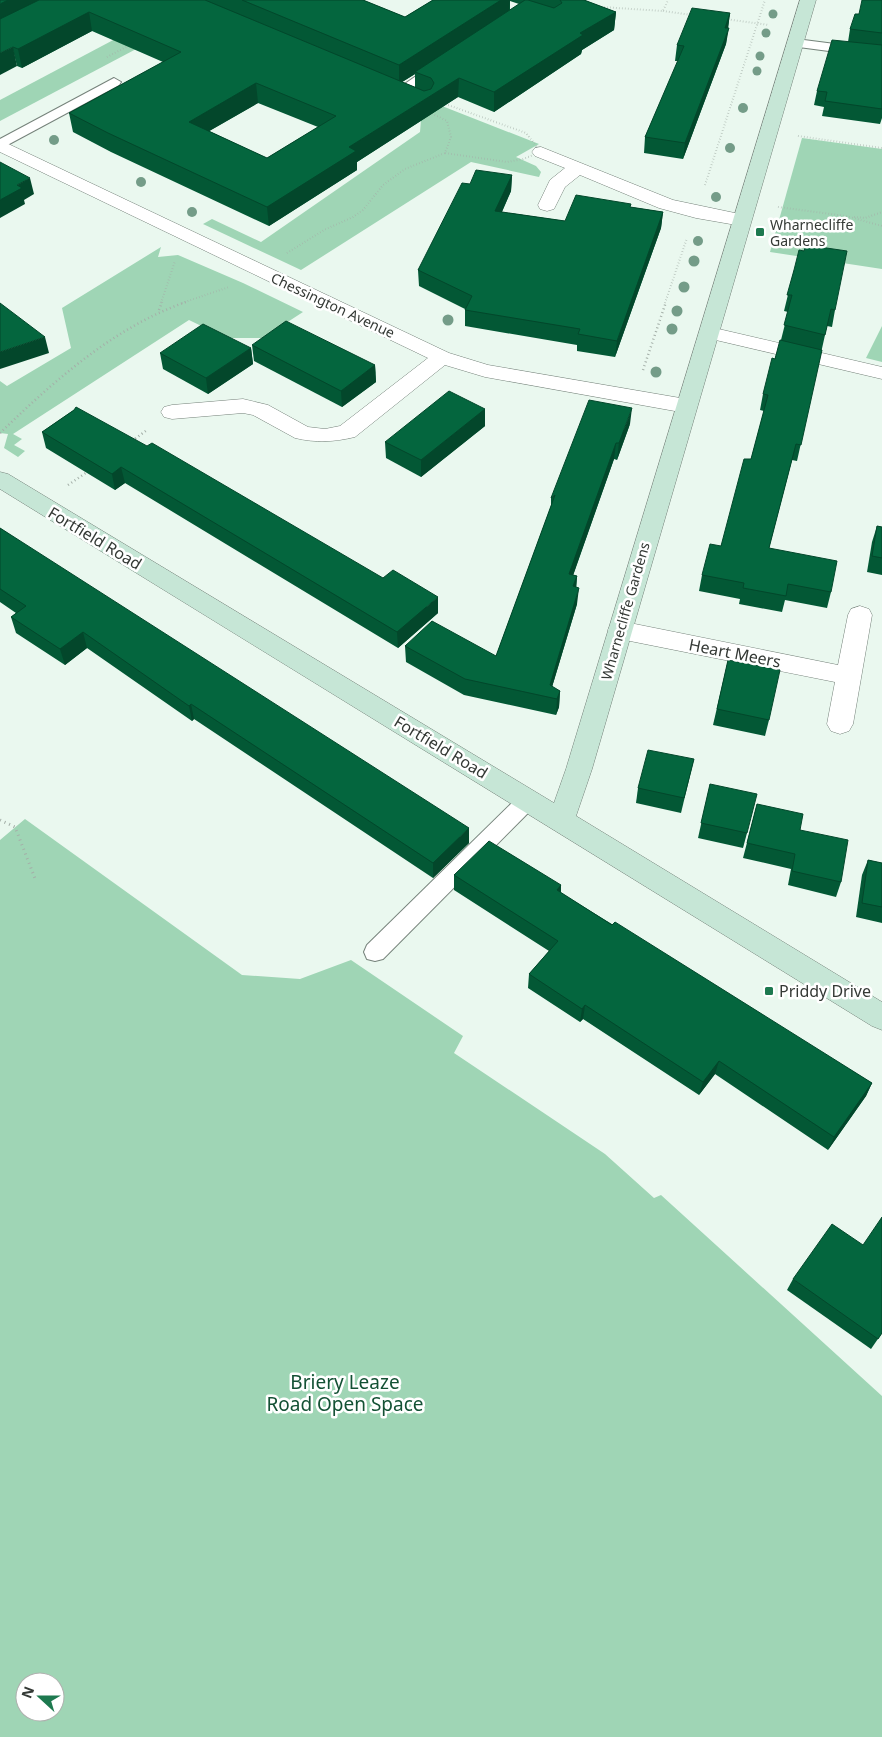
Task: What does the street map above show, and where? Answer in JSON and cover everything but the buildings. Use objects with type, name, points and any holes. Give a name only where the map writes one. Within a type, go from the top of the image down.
[{"type":"street","name":"Wharnecliffe Gardens","points":[[561,820],[579,769],[808,0]]},
{"type":"street","points":[[382,84],[416,99]]},
{"type":"street","name":"Chessington Avenue","points":[[0,145],[442,357],[485,370],[686,406]]},
{"type":"street","points":[[541,152],[666,204],[696,212],[745,211]]},
{"type":"street","points":[[547,205],[557,184],[578,167]]},
{"type":"street","points":[[710,333],[882,374]]},
{"type":"street","points":[[172,412],[243,406],[260,410],[303,434],[325,436],[347,432],[442,357]]},
{"type":"street","name":"Fortfield Road","points":[[0,479],[882,1017]]},
{"type":"street","points":[[840,724],[860,615]]},
{"type":"street","name":"Heart Meers","points":[[620,630],[849,676]]},
{"type":"lane","points":[[798,36],[882,54]]},
{"type":"lane","points":[[400,92],[449,60]]},
{"type":"lane","points":[[0,145],[114,82]]},
{"type":"lane","points":[[375,952],[528,800]]},
{"type":"path","points":[[663,11],[668,0]]},
{"type":"path","points":[[596,8],[612,7],[700,16]]},
{"type":"path","points":[[719,19],[798,36]]},
{"type":"path","points":[[437,102],[441,96]]},
{"type":"path","points":[[0,433],[39,395],[97,349],[159,311],[243,283],[324,230],[358,214],[383,185],[405,169],[445,153],[507,162],[523,159],[541,152],[526,133],[437,102],[424,103],[431,113],[447,122],[451,137],[445,153]]},
{"type":"path","points":[[770,132],[882,148]]},
{"type":"path","points":[[745,211],[865,218],[882,212]]},
{"type":"path","points":[[846,216],[882,226]]},
{"type":"path","points":[[159,311],[178,255],[188,236]]},
{"type":"path","points":[[125,445],[172,412]]},
{"type":"path","points":[[40,505],[94,467]]},
{"type":"path","points":[[0,820],[15,827],[36,881]]},
{"type":"green space","points":[[168,11],[191,20],[0,121],[0,100]]},
{"type":"green space","points":[[442,106],[539,144],[516,157],[536,166],[541,172],[539,177],[471,162],[301,270],[203,224],[212,219],[261,242],[420,132],[421,120]]},
{"type":"green space","points":[[802,138],[882,149],[882,269],[770,252]]},
{"type":"green space","points":[[161,247],[158,257],[178,255],[303,312],[263,338],[226,338],[189,320],[13,434],[22,439],[14,445],[25,451],[18,457],[4,448],[8,434],[0,433],[0,381],[7,386],[71,348],[62,308]]},
{"type":"green space","points":[[882,326],[882,362],[866,358]]},
{"type":"green space","name":"Briery Leaze Road Open Space","points":[[25,819],[242,975],[300,979],[351,960],[463,1036],[454,1053],[605,1154],[654,1198],[661,1195],[882,1396],[882,1737],[0,1737],[0,840]]},
{"type":"place","name":"Wharnecliffe Gardens","points":[[760,232]]},
{"type":"place","name":"Priddy Drive","points":[[769,991]]}]
